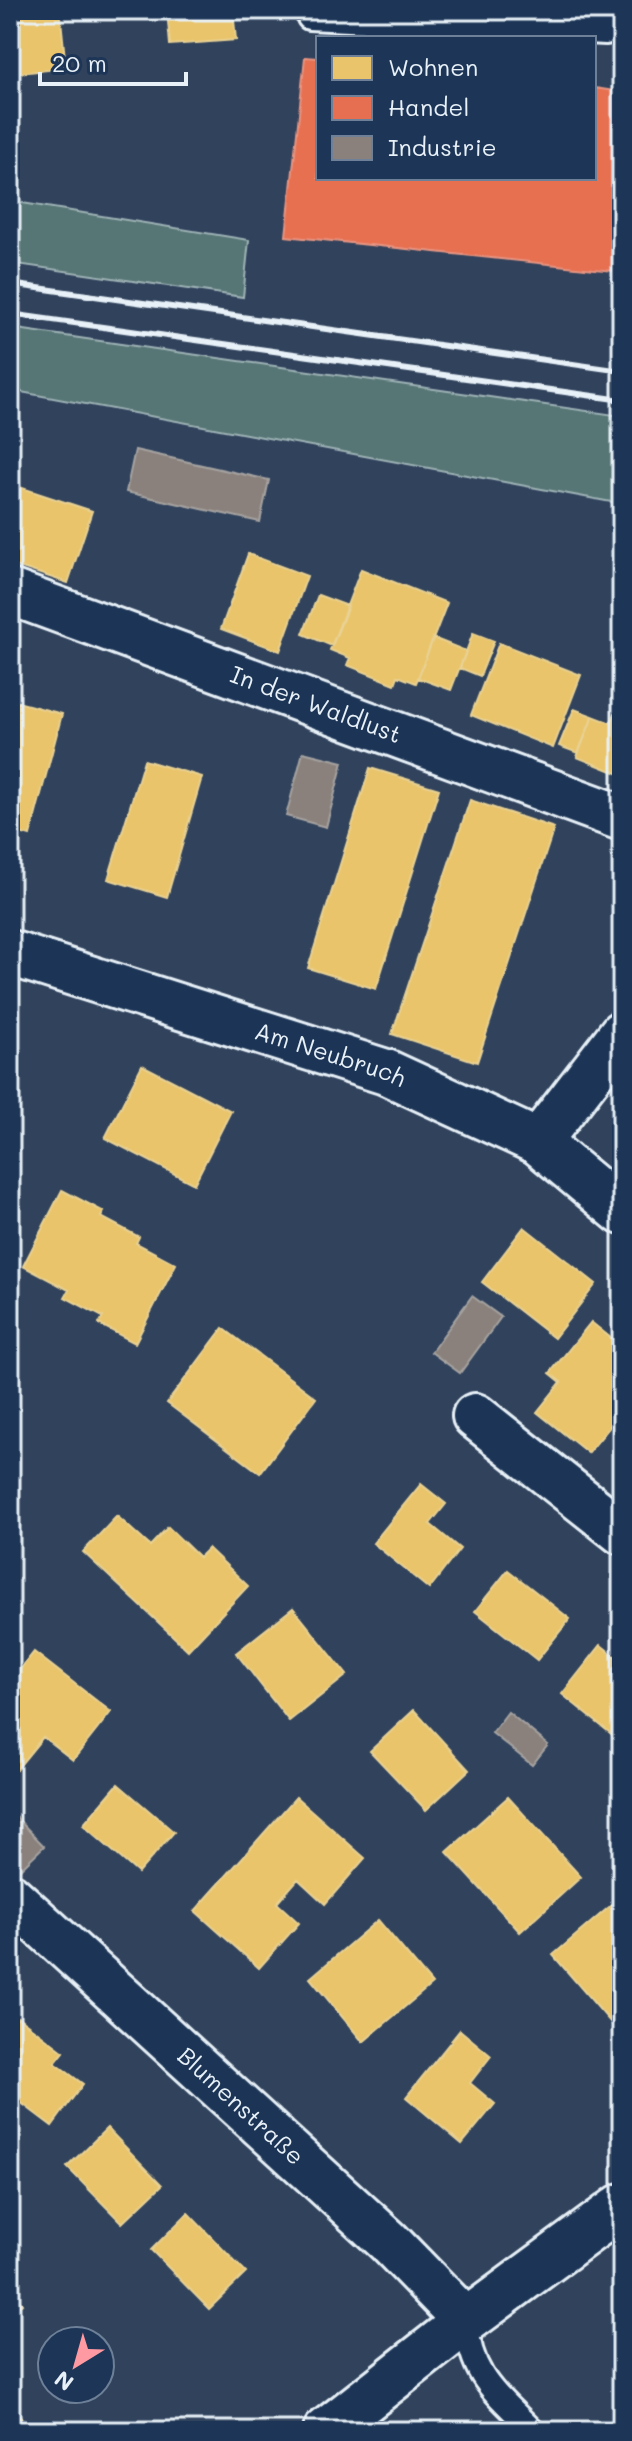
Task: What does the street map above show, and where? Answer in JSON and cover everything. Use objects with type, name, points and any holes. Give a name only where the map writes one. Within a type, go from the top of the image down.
[{"type":"street","name":"In der Waldlust","points":[[10,592],[622,818]]},
{"type":"street","name":"Am Neubruch","points":[[10,953],[386,1072],[538,1142],[622,1212]]},
{"type":"street","points":[[538,1142],[622,1033]]},
{"type":"street","points":[[475,1416],[622,1532]]},
{"type":"street","name":"Blumenstraße","points":[[10,1896],[388,2241],[466,2321]]},
{"type":"street","points":[[326,2431],[466,2321],[622,2206]]},
{"type":"lane","points":[[308,10],[309,18],[606,33],[608,10]]},
{"type":"lane","points":[[466,2321],[469,2351],[482,2378],[533,2431]]},
{"type":"green space","points":[[10,201],[249,240],[243,297],[10,263]]},
{"type":"green space","points":[[10,328],[622,416],[622,504],[10,390]]},
{"type":"building: Wohnen","points":[[10,10],[60,10],[66,68],[10,74]]},
{"type":"building: Wohnen","points":[[167,10],[233,10],[236,40],[170,45]]},
{"type":"building: Wohnen","points":[[10,484],[92,511],[68,583],[10,564]]},
{"type":"building: Wohnen","points":[[248,554],[307,576],[280,651],[221,629]]},
{"type":"building: Wohnen","points":[[361,569],[447,603],[416,683],[398,676],[395,684],[347,665],[350,658],[330,650]]},
{"type":"building: Wohnen","points":[[318,595],[348,606],[332,646],[303,634]]},
{"type":"building: Wohnen","points":[[473,633],[494,641],[480,676],[460,668]]},
{"type":"building: Wohnen","points":[[433,638],[466,651],[451,690],[418,678]]},
{"type":"building: Wohnen","points":[[499,643],[581,675],[553,748],[471,715]]},
{"type":"building: Wohnen","points":[[622,696],[622,775],[577,757],[593,716],[611,723]]},
{"type":"building: Wohnen","points":[[10,700],[62,714],[30,836],[10,830]]},
{"type":"building: Wohnen","points":[[574,709],[593,716],[578,753],[559,746]]},
{"type":"building: Wohnen","points":[[144,760],[202,777],[167,897],[108,879]]},
{"type":"building: Wohnen","points":[[370,768],[439,789],[376,989],[308,968]]},
{"type":"building: Wohnen","points":[[470,800],[554,828],[477,1062],[392,1034]]},
{"type":"building: Wohnen","points":[[142,1065],[231,1111],[194,1184],[105,1138]]},
{"type":"building: Wohnen","points":[[62,1190],[104,1212],[101,1217],[139,1237],[136,1243],[176,1264],[135,1343],[99,1324],[103,1317],[65,1297],[69,1290],[23,1266]]},
{"type":"building: Wohnen","points":[[524,1227],[596,1284],[554,1338],[482,1282]]},
{"type":"building: Wohnen","points":[[591,1322],[622,1347],[622,1432],[612,1424],[588,1453],[537,1412],[561,1382],[550,1373]]},
{"type":"building: Wohnen","points":[[223,1328],[316,1398],[260,1473],[167,1403]]},
{"type":"building: Wohnen","points":[[421,1484],[446,1504],[430,1524],[460,1549],[429,1589],[373,1543]]},
{"type":"building: Wohnen","points":[[117,1516],[150,1546],[168,1527],[199,1557],[208,1548],[248,1586],[188,1650],[83,1552]]},
{"type":"building: Wohnen","points":[[508,1570],[570,1619],[537,1660],[475,1611]]},
{"type":"building: Wohnen","points":[[293,1608],[347,1675],[289,1721],[236,1653]]},
{"type":"building: Wohnen","points":[[601,1645],[622,1662],[620,1741],[562,1694]]},
{"type":"building: Wohnen","points":[[34,1652],[111,1712],[73,1760],[43,1737],[16,1770],[10,1765],[10,1682]]},
{"type":"building: Wohnen","points":[[414,1710],[469,1770],[426,1810],[370,1751]]},
{"type":"building: Wohnen","points":[[118,1784],[174,1832],[138,1873],[83,1825]]},
{"type":"building: Wohnen","points":[[296,1797],[365,1858],[325,1904],[298,1879],[277,1903],[299,1923],[259,1968],[195,1911]]},
{"type":"building: Wohnen","points":[[508,1797],[581,1877],[520,1932],[447,1852]]},
{"type":"building: Wohnen","points":[[615,1902],[622,1910],[622,2016],[612,2024],[553,1955]]},
{"type":"building: Wohnen","points":[[378,1920],[432,1984],[363,2042],[310,1978]]},
{"type":"building: Wohnen","points":[[18,2017],[64,2052],[55,2063],[83,2084],[52,2126],[12,2096],[10,2099],[10,2027]]},
{"type":"building: Wohnen","points":[[460,2030],[491,2056],[470,2083],[495,2104],[462,2144],[406,2097]]},
{"type":"building: Wohnen","points":[[107,2128],[162,2185],[122,2223],[67,2167]]},
{"type":"building: Wohnen","points":[[188,2213],[246,2273],[209,2309],[151,2250]]},
{"type":"building: Wohnen","points":[[10,2289],[22,2304],[10,2313]]},
{"type":"building: Wohnen","points":[[10,2405],[32,2431],[10,2431]]},
{"type":"building: Handel","points":[[305,57],[316,58],[316,180],[596,180],[596,88],[622,92],[622,272],[286,236]]},
{"type":"building: Industrie","points":[[135,450],[269,480],[260,522],[126,492]]},
{"type":"building: Industrie","points":[[303,752],[343,762],[326,827],[286,816]]},
{"type":"building: Industrie","points":[[472,1296],[501,1317],[460,1373],[431,1352]]},
{"type":"building: Industrie","points":[[508,1712],[548,1745],[532,1765],[492,1733]]},
{"type":"building: Industrie","points":[[10,1811],[44,1846],[19,1870],[10,1861]]},
{"type":"railway","points":[[10,284],[622,371]]},
{"type":"railway","points":[[10,314],[622,400]]}]
